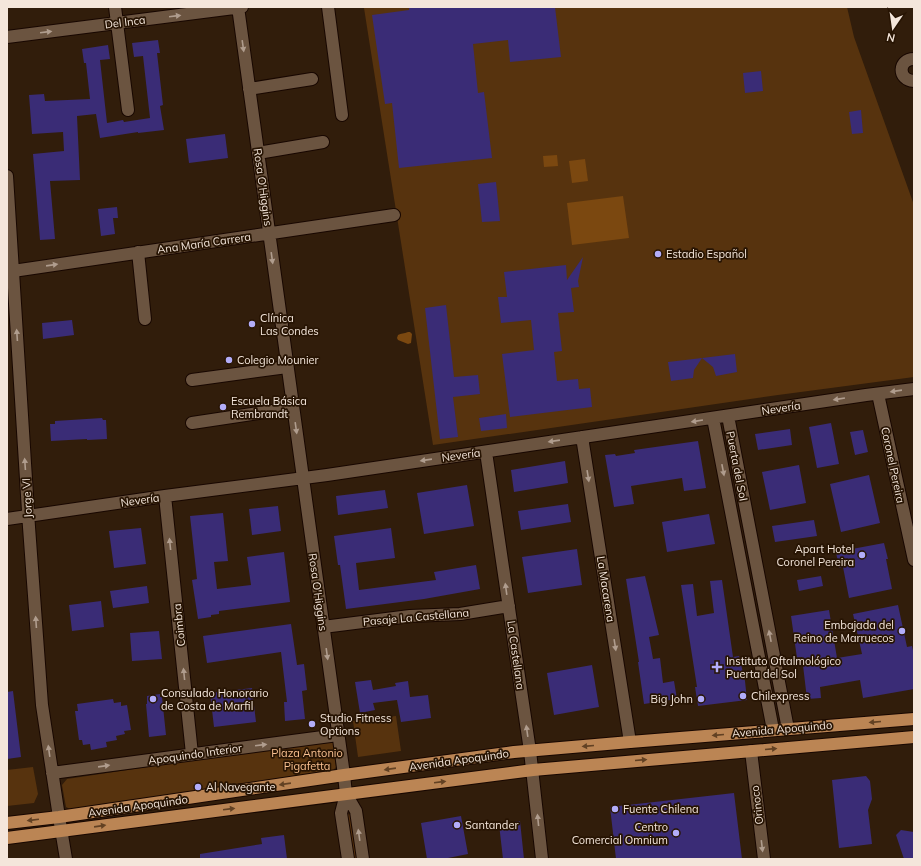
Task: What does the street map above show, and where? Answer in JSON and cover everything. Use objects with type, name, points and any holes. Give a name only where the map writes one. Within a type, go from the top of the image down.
[{"type":"main road","name":"Avenida Apoquindo","points":[[7,823],[59,818],[344,775],[530,751],[914,719]]},
{"type":"main road","name":"Avenida Apoquindo","points":[[7,838],[533,770],[914,737]]},
{"type":"street","points":[[115,7],[128,110]]},
{"type":"street","name":"Rosa O'Higgins","points":[[238,7],[346,794]]},
{"type":"street","name":"Del Inca","points":[[7,37],[242,7]]},
{"type":"street","points":[[328,7],[342,115]]},
{"type":"street","points":[[914,59],[904,63],[902,69],[902,73],[906,79],[914,81]]},
{"type":"street","points":[[249,90],[312,79]]},
{"type":"street","points":[[258,153],[323,142]]},
{"type":"street","name":"Jorge VI","points":[[7,176],[28,516],[42,705],[66,859]]},
{"type":"street","name":"Ana María Carrera","points":[[13,270],[394,215]]},
{"type":"street","points":[[138,252],[146,319]]},
{"type":"street","points":[[192,380],[288,367]]},
{"type":"street","name":"Nevería","points":[[7,519],[166,496],[303,479],[914,389]]},
{"type":"street","name":"Coronel Pereira","points":[[878,394],[914,560]]},
{"type":"street","points":[[192,423],[293,409]]},
{"type":"street","name":"Puerta del Sol","points":[[728,416],[788,729]]},
{"type":"street","name":"Puerta del Sol","points":[[713,418],[773,730]]},
{"type":"street","name":"La Macarena","points":[[582,437],[630,742]]},
{"type":"street","name":"La Castellana","points":[[486,452],[533,770],[542,859]]},
{"type":"street","name":"Coimbra","points":[[166,496],[192,754]]},
{"type":"street","name":"Puerta del Sol","points":[[732,519],[747,517]]},
{"type":"street","name":"Pasaje La Castellana","points":[[323,627],[410,616],[460,614],[509,606]]},
{"type":"street","points":[[750,611],[765,609]]},
{"type":"street","name":"Apoquindo Interior","points":[[52,773],[338,735]]},
{"type":"street","name":"Orinoco","points":[[751,751],[764,859]]},
{"type":"street","points":[[346,794],[341,813],[348,859]]},
{"type":"street","points":[[346,794],[356,811],[363,859]]},
{"type":"green space","name":"Estadio Español","points":[[847,7],[854,37],[914,205],[914,377],[778,395],[433,445],[364,8]]},
{"type":"green space","points":[[396,716],[401,751],[358,757],[353,721]]},
{"type":"green space","name":"Plaza Antonio Pigafetta","points":[[328,740],[333,743],[336,767],[332,772],[72,810],[66,807],[62,785],[67,779]]},
{"type":"green space","points":[[33,767],[38,794],[34,803],[7,806],[7,770]]},
{"type":"green space","points":[[352,814],[359,859],[351,859],[344,815]]},
{"type":"shaded area","points":[[557,155],[558,166],[544,167],[543,156]]},
{"type":"shaded area","points":[[585,159],[588,181],[572,183],[569,161]]},
{"type":"shaded area","points":[[623,196],[629,238],[572,245],[567,203]]},
{"type":"shaded area","points":[[408,332],[412,334],[411,343],[408,344],[398,340],[398,335]]},
{"type":"building","points":[[409,7],[555,7],[561,57],[510,62],[508,40],[473,44],[478,93],[484,92],[492,158],[399,168],[392,103],[385,104],[372,15],[409,10]]},
{"type":"building","points":[[158,40],[160,53],[157,53],[163,105],[160,106],[164,130],[138,132],[100,138],[96,114],[77,116],[80,180],[50,181],[55,239],[40,240],[33,154],[64,151],[63,132],[32,134],[29,95],[44,94],[45,101],[90,99],[86,63],[84,63],[82,49],[108,45],[110,59],[100,60],[107,123],[150,118],[143,56],[134,57],[132,43]]},
{"type":"building","points":[[761,71],[763,91],[745,93],[743,73]]},
{"type":"building","points":[[861,110],[863,133],[852,134],[849,112]]},
{"type":"building","points":[[225,134],[228,158],[189,163],[186,139]]},
{"type":"building","points":[[496,182],[500,221],[482,222],[478,184]]},
{"type":"building","points":[[117,207],[118,218],[113,218],[115,234],[101,236],[98,209]]},
{"type":"building","points":[[583,257],[578,281],[579,287],[571,288],[574,312],[558,313],[562,351],[554,352],[557,381],[578,379],[579,389],[590,388],[592,407],[510,417],[502,354],[534,350],[531,320],[501,323],[498,297],[507,297],[504,272],[566,265],[567,280]]},
{"type":"building","points":[[446,305],[454,377],[478,375],[480,394],[453,397],[458,437],[440,439],[425,308]]},
{"type":"building","points":[[72,320],[74,335],[43,339],[42,323]]},
{"type":"building","points":[[735,354],[737,372],[716,376],[713,367],[702,358]]},
{"type":"building","points":[[702,358],[694,370],[693,378],[671,381],[668,362]]},
{"type":"building","points":[[506,414],[507,428],[481,431],[479,418]]},
{"type":"building","points":[[102,418],[103,420],[106,420],[107,439],[51,441],[50,424],[55,424],[55,421]]},
{"type":"building","points":[[831,423],[839,464],[817,468],[809,427]]},
{"type":"building","points":[[790,429],[792,445],[758,450],[755,434]]},
{"type":"building","points":[[863,430],[868,452],[855,455],[850,432]]},
{"type":"building","points":[[698,441],[706,488],[684,491],[682,478],[631,486],[634,504],[614,507],[605,455],[615,454],[616,456],[635,453],[634,450]]},
{"type":"building","points":[[565,461],[568,483],[514,492],[511,470]]},
{"type":"building","points":[[799,465],[806,503],[770,510],[762,472]]},
{"type":"building","points":[[869,475],[880,523],[841,532],[830,484]]},
{"type":"building","points":[[467,485],[474,526],[424,534],[417,493]]},
{"type":"building","points":[[385,490],[388,508],[338,515],[336,496]]},
{"type":"building","points":[[568,504],[571,522],[521,530],[518,511]]},
{"type":"building","points":[[278,506],[281,531],[252,535],[249,509]]},
{"type":"building","points":[[223,513],[228,561],[214,562],[217,589],[251,585],[247,557],[284,552],[290,602],[219,611],[219,614],[198,619],[192,580],[197,579],[190,516]]},
{"type":"building","points":[[709,514],[715,544],[667,552],[662,522]]},
{"type":"building","points":[[814,520],[817,536],[775,542],[772,526]]},
{"type":"building","points":[[141,528],[146,564],[114,568],[109,531]]},
{"type":"building","points":[[391,528],[395,558],[356,563],[359,590],[436,580],[434,572],[476,565],[480,589],[424,599],[346,609],[340,565],[338,565],[334,536]]},
{"type":"building","points":[[884,543],[892,589],[849,598],[843,567],[839,568],[836,552]]},
{"type":"building","points":[[577,549],[582,585],[528,593],[522,557]]},
{"type":"building","points":[[645,576],[659,635],[649,637],[653,659],[660,658],[663,683],[674,681],[677,699],[644,704],[626,579]]},
{"type":"building","points":[[821,576],[823,586],[799,591],[797,580]]},
{"type":"building","points":[[722,580],[733,657],[739,656],[745,681],[747,700],[698,706],[695,687],[697,687],[681,585],[693,584],[697,616],[714,613],[710,581]]},
{"type":"building","points":[[147,586],[149,603],[113,608],[110,591]]},
{"type":"building","points":[[101,601],[104,627],[72,631],[69,605]]},
{"type":"building","points":[[898,605],[907,647],[912,646],[914,655],[914,689],[863,698],[860,680],[820,687],[821,698],[807,699],[802,657],[797,658],[791,616],[829,610],[837,658],[862,654],[853,614]]},
{"type":"building","points":[[291,624],[297,665],[304,664],[307,690],[302,691],[305,719],[285,721],[284,702],[287,702],[281,652],[207,663],[203,636]]},
{"type":"building","points":[[159,631],[162,659],[132,661],[130,633]]},
{"type":"building","points":[[592,665],[599,707],[554,715],[547,673]]},
{"type":"building","points":[[371,680],[373,690],[396,686],[395,683],[408,681],[410,697],[428,695],[431,718],[401,722],[397,700],[373,703],[375,710],[360,713],[355,682]]},
{"type":"building","points":[[252,688],[256,722],[214,727],[210,693]]},
{"type":"building","points":[[13,691],[21,757],[7,759],[7,692]]},
{"type":"building","points":[[160,694],[160,697],[162,697],[166,735],[149,737],[146,704],[147,696]]},
{"type":"building","points":[[113,699],[114,703],[121,702],[121,706],[127,705],[131,730],[124,731],[125,734],[116,736],[117,740],[106,742],[107,747],[91,750],[90,744],[83,745],[82,740],[79,740],[75,711],[78,711],[77,704]]},
{"type":"building","points":[[866,776],[870,781],[872,799],[868,810],[872,844],[839,848],[832,780]]},
{"type":"building","name":"Centro Comercial Omnium","points":[[734,793],[742,859],[616,859],[610,807]]},
{"type":"building","points":[[461,816],[468,854],[443,859],[427,859],[421,823]]},
{"type":"building","points":[[520,821],[524,859],[503,859],[499,824]]},
{"type":"building","points":[[901,830],[914,832],[914,859],[904,859],[896,835]]},
{"type":"building","points":[[284,835],[287,859],[200,859],[200,854],[262,844],[261,838]]},
{"type":"place","name":"Estadio Español","points":[[658,254]]},
{"type":"place","name":"Clínica Las Condes","points":[[252,324]]},
{"type":"place","name":"Colegio Mounier","points":[[229,360]]},
{"type":"place","name":"Escuela Básica Rembrandt","points":[[223,407]]},
{"type":"place","name":"Apart Hotel Coronel Pereira","points":[[862,555]]},
{"type":"place","name":"Embajada del Reino de Marruecos","points":[[902,631]]},
{"type":"place","name":"Instituto Oftalmológico Puerta del Sol","points":[[717,667]]},
{"type":"place","name":"Chilexpress","points":[[743,696]]},
{"type":"place","name":"Consulado Honorario de Costa de Marfil","points":[[153,699]]},
{"type":"place","name":"Big John","points":[[701,699]]},
{"type":"place","name":"Studio Fitness Options","points":[[312,724]]},
{"type":"place","name":"Al Navegante","points":[[198,787]]},
{"type":"place","name":"Fuente Chilena","points":[[615,809]]},
{"type":"place","name":"Santander","points":[[457,825]]},
{"type":"place","name":"Centro Comercial Omnium","points":[[676,833]]}]
